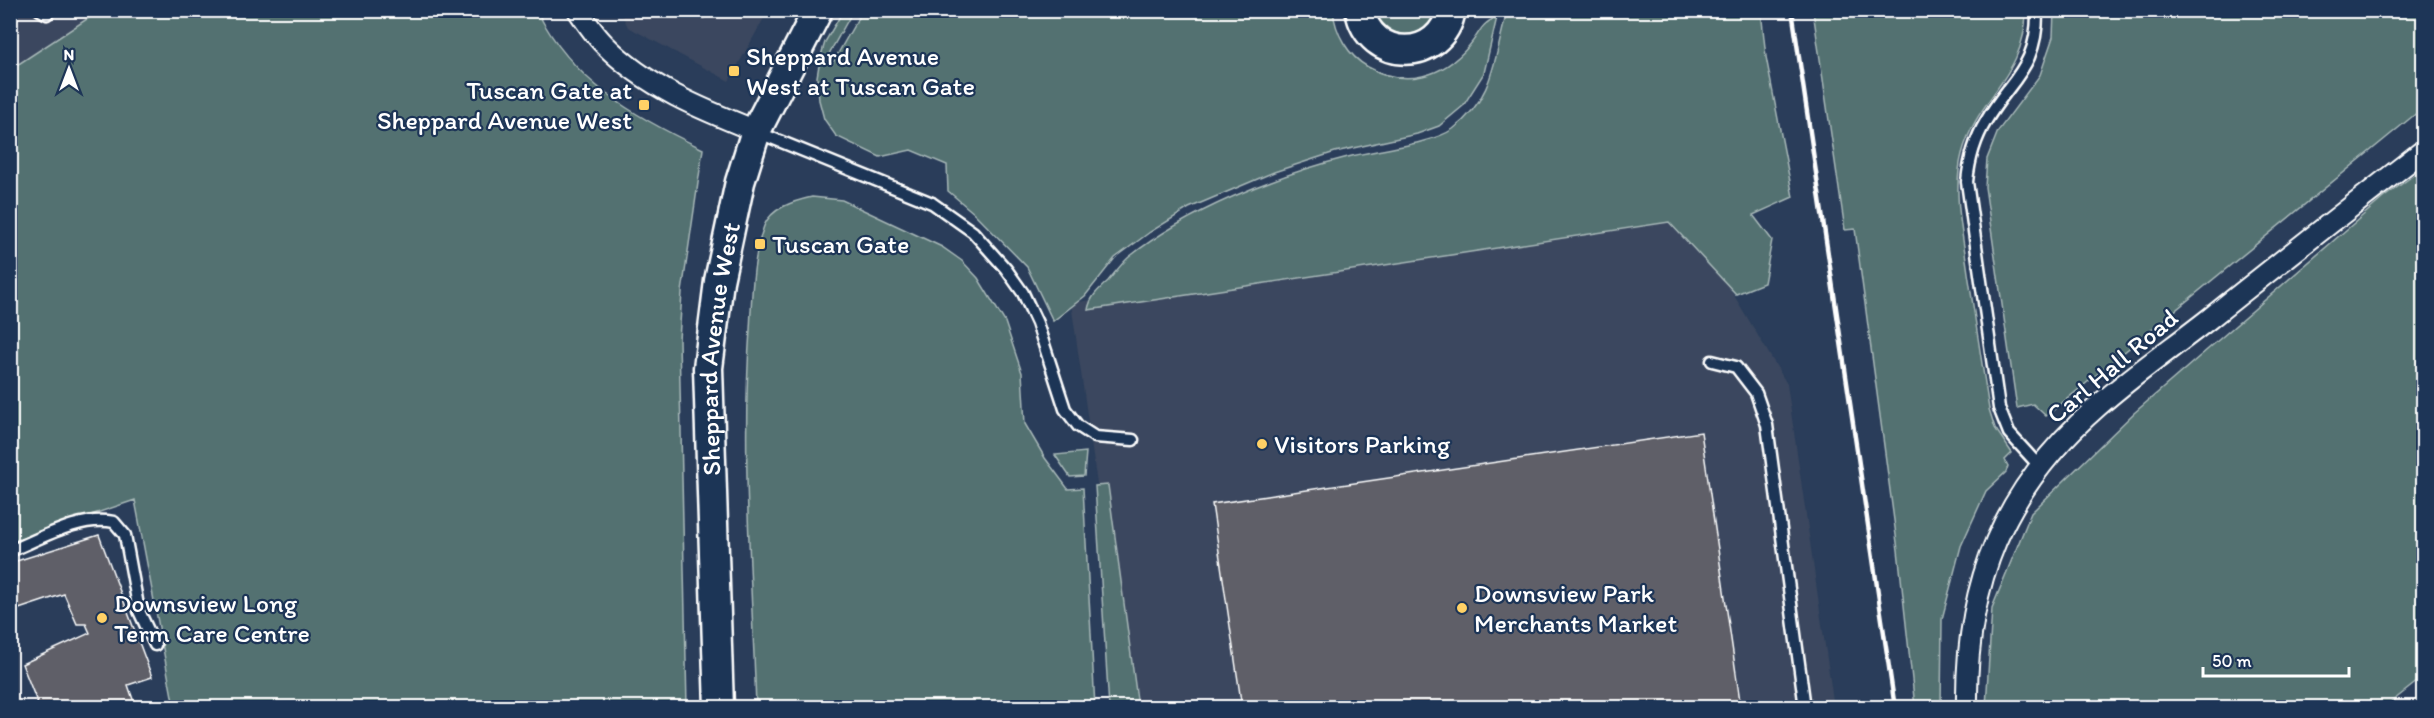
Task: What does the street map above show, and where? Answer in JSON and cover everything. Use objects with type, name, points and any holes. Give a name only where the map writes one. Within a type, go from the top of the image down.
[{"type":"main road","name":"Sheppard Avenue West","points":[[719,708],[708,368],[719,281],[740,182],[756,131],[818,10]]},
{"type":"main road","points":[[1360,10],[1362,20],[1370,34],[1382,45],[1398,50],[1414,50],[1429,44],[1442,34],[1450,20],[1451,10]]},
{"type":"street","points":[[578,10],[602,42],[640,75],[699,108],[756,131]]},
{"type":"street","name":"Carl Hall Road","points":[[1967,708],[1966,672],[1970,632],[1989,555],[1998,532],[2018,497],[2040,467],[2097,407],[2424,150]]},
{"type":"lane","points":[[40,10],[47,14],[51,10]]},
{"type":"lane","points":[[2037,10],[2036,35],[2031,51],[2019,78],[1981,130],[1969,164],[1967,182],[1999,408],[2009,433],[2040,467]]},
{"type":"lane","points":[[756,131],[932,203],[973,232],[1006,269],[1023,293],[1037,323],[1065,409],[1078,426],[1095,436],[1133,440]]},
{"type":"lane","points":[[1712,361],[1736,367],[1756,393],[1767,425],[1805,708]]},
{"type":"lane","points":[[10,551],[80,524],[99,519],[114,522],[125,535],[139,611],[155,645]]},
{"type":"lane","points":[[2420,708],[2424,705]]},
{"type":"shaded area","points":[[11,11],[99,11],[11,69]]},
{"type":"shaded area","points":[[620,11],[768,11],[729,81],[628,27]]},
{"type":"shaded area","points":[[1683,210],[1787,384],[1834,707],[1129,707],[1071,303]]},
{"type":"green space","points":[[1333,10],[1336,27],[1354,57],[1382,73],[1409,78],[1435,72],[1459,57],[1483,26],[1497,17],[1484,73],[1463,106],[1439,126],[1417,134],[1335,152],[1274,172],[1189,208],[1150,232],[1115,258],[1085,296],[1053,321],[1027,267],[975,214],[948,191],[947,165],[911,150],[880,157],[836,136],[824,119],[819,100],[817,77],[820,59],[825,42],[843,11],[853,11],[825,61],[832,64],[862,11]]},
{"type":"green space","points":[[99,11],[537,11],[568,58],[607,94],[653,124],[703,149],[682,292],[679,340],[687,707],[174,707],[135,500],[11,542],[11,69]]},
{"type":"green space","points":[[1375,11],[1437,11],[1432,22],[1424,31],[1408,35],[1392,31],[1379,19]]},
{"type":"green space","points":[[1515,11],[1761,11],[1766,57],[1793,197],[1753,215],[1772,240],[1764,283],[1736,294],[1669,222],[1088,310],[1095,294],[1129,257],[1178,224],[1233,196],[1320,165],[1418,143],[1453,129],[1466,117],[1484,92],[1495,63],[1506,16]]},
{"type":"green space","points":[[1813,11],[2026,11],[2024,34],[2018,53],[1969,134],[1959,168],[1959,214],[1989,409],[1995,428],[2012,453],[2005,460],[2008,466],[2006,472],[1986,491],[1961,546],[1942,619],[1941,707],[1915,707],[1898,550],[1855,229],[1845,230]]},
{"type":"green space","points":[[2054,11],[2423,11],[2424,107],[2046,416],[2033,404],[2017,408],[1985,187],[1987,159],[1998,131],[2040,75],[2053,37]]},
{"type":"green space","points":[[2423,168],[2423,677],[2385,707],[1986,707],[1992,608],[2031,513],[2134,413],[2383,198]]},
{"type":"green space","points":[[812,197],[842,200],[942,247],[962,261],[978,278],[1005,322],[1022,373],[1025,424],[1045,458],[1068,489],[1083,488],[1095,707],[756,707],[747,471],[748,377],[753,278],[757,251],[767,220],[784,206]]},
{"type":"green space","points":[[1086,452],[1084,476],[1070,477],[1055,455]]},
{"type":"green space","points":[[1108,485],[1138,707],[1109,707],[1095,486]]},
{"type":"building","points":[[701,10],[727,10],[703,18]]},
{"type":"building","points":[[1701,432],[1741,708],[1242,708],[1212,504]]},
{"type":"building","name":"Downsview Long Term Care Centre","points":[[99,535],[152,677],[128,685],[136,708],[37,708],[39,707],[22,664],[90,633],[86,624],[77,624],[64,594],[10,612],[10,563]]},
{"type":"railway","points":[[1792,10],[1895,708]]},
{"type":"place","name":"Sheppard Avenue West at Tuscan Gate","points":[[734,71]]},
{"type":"place","name":"Tuscan Gate at Sheppard Avenue West","points":[[644,105]]},
{"type":"place","name":"Tuscan Gate","points":[[760,244]]},
{"type":"place","name":"Visitors Parking","points":[[1262,444]]},
{"type":"place","name":"Downsview Park Merchants Market","points":[[1462,608]]},
{"type":"place","name":"Downsview Long Term Care Centre","points":[[102,618]]}]
